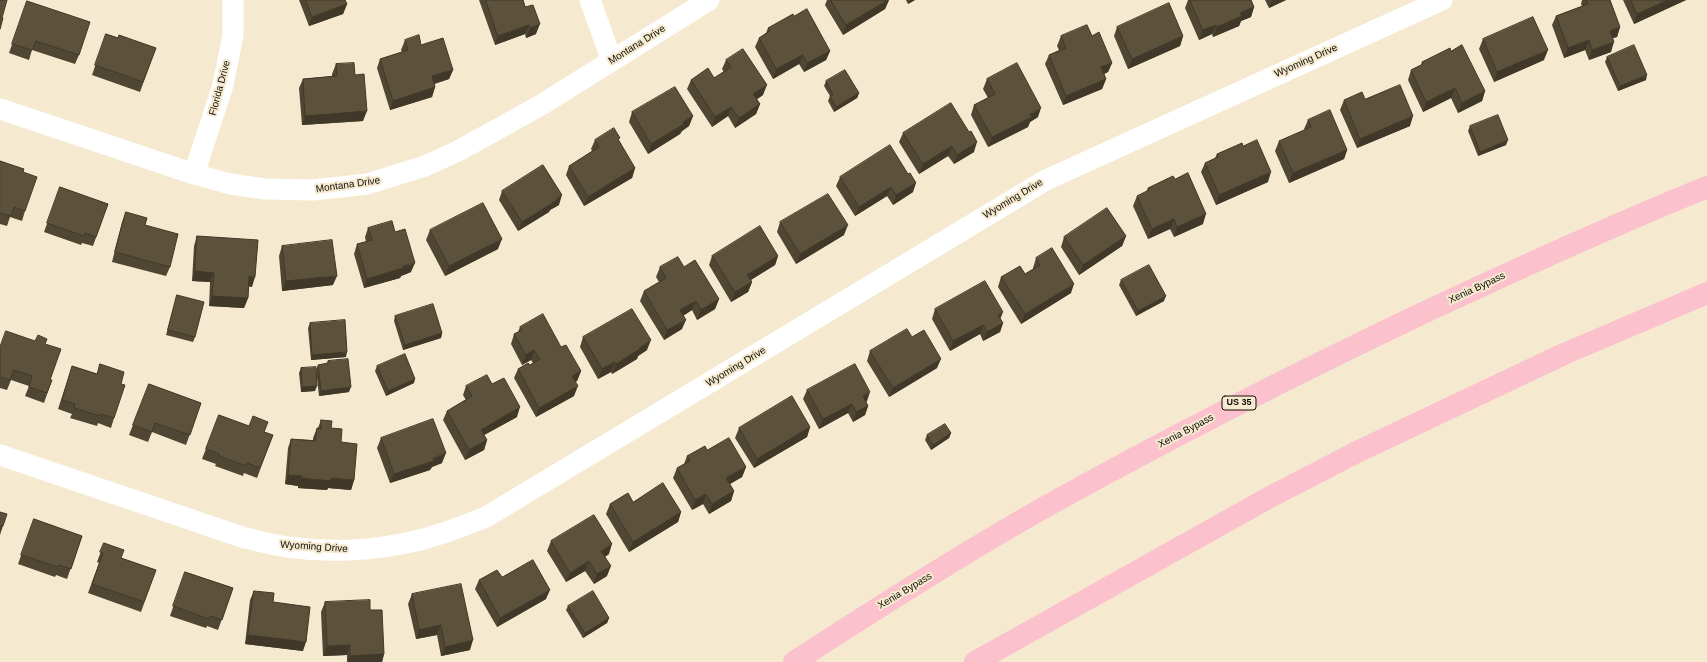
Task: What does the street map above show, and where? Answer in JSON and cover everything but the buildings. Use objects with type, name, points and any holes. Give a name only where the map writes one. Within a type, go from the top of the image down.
[{"type":"highway","name":"Xenia Bypass","points":[[794,662],[888,601],[1043,508],[1207,420],[1330,358],[1541,258],[1628,219],[1707,187]]},
{"type":"highway","points":[[974,662],[1270,497],[1357,452],[1564,354],[1707,292]]},
{"type":"street","name":"Florida Drive","points":[[194,174],[223,85],[233,35],[233,0]]},
{"type":"street","points":[[590,0],[612,61]]},
{"type":"street","name":"Montana Drive","points":[[0,109],[194,174],[230,184],[264,189],[306,190],[367,184],[425,166],[458,151],[541,105],[709,0]]},
{"type":"street","name":"Wyoming Drive","points":[[0,455],[245,538],[286,547],[354,550],[392,546],[440,534],[486,517],[1046,180],[1442,0]]}]
